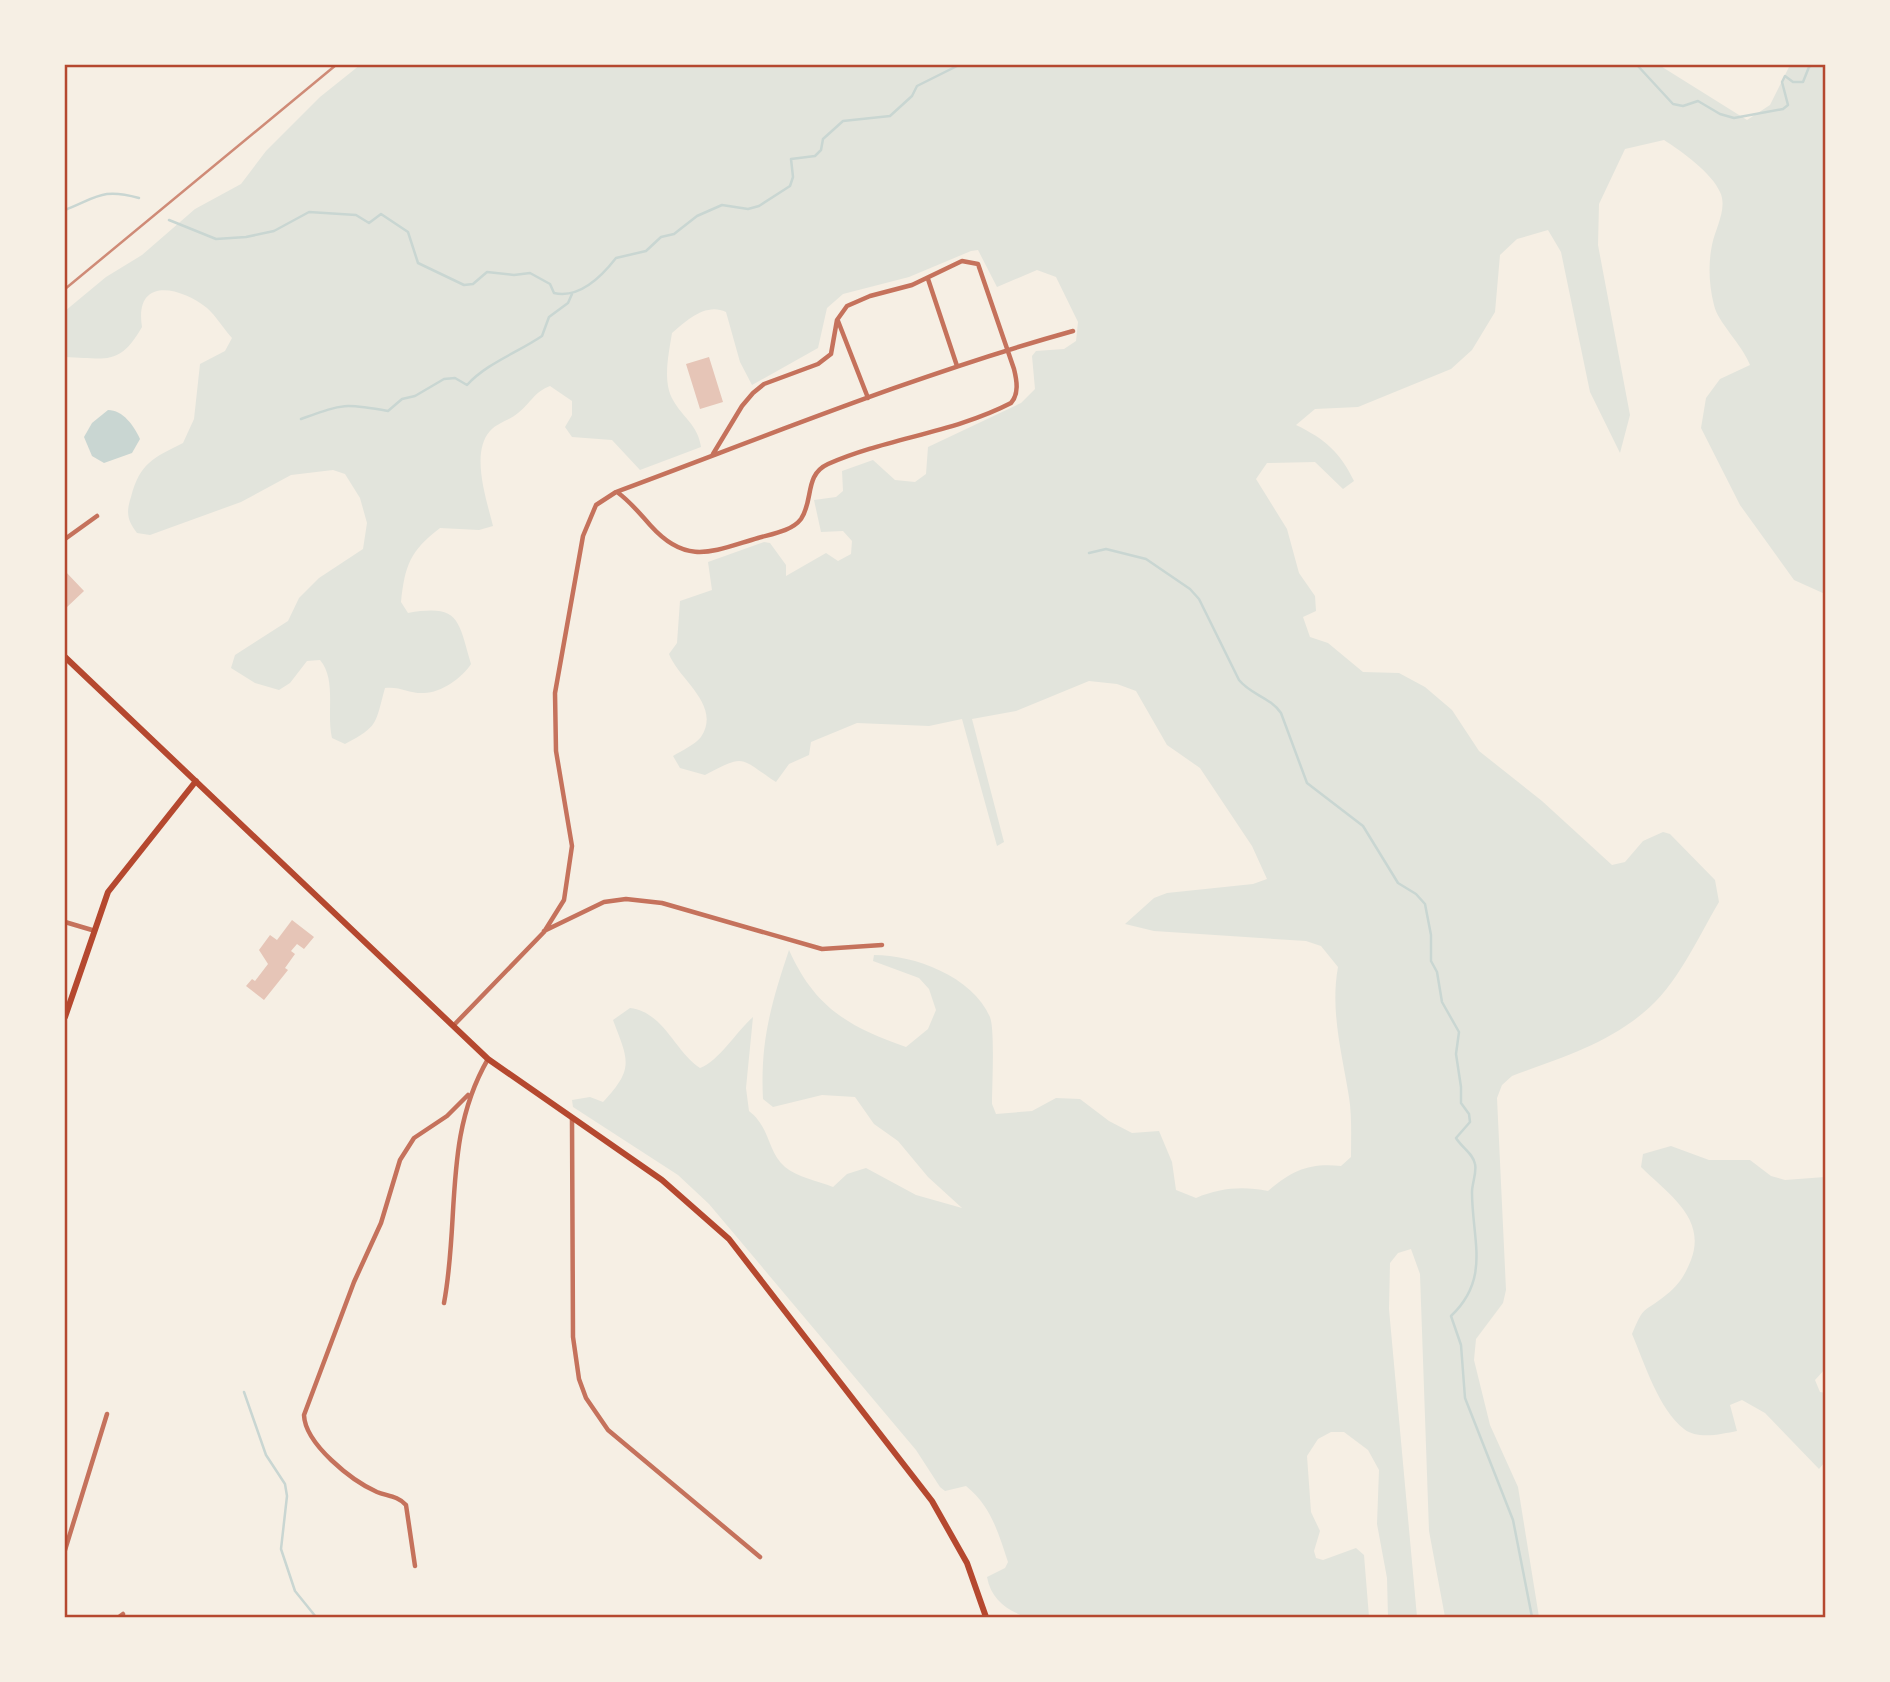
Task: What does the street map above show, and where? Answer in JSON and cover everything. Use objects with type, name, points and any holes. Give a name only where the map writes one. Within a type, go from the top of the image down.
[{"type":"main road","points":[[65,657],[488,1059],[689,1201],[746,1258],[932,1502],[967,1563],[986,1617]]},
{"type":"main road","points":[[65,1017],[92,930],[115,880],[196,781]]},
{"type":"street","points":[[616,492],[637,509],[652,527],[681,550],[691,553],[710,552],[793,526],[805,511],[811,480],[824,466],[899,439],[936,432],[1003,407],[1015,398],[1016,379],[978,264],[962,261],[928,279],[854,301],[840,312],[834,348],[825,360],[764,384],[753,393],[741,406],[713,455]]},
{"type":"street","points":[[928,279],[957,366]]},
{"type":"street","points":[[837,320],[868,398]]},
{"type":"street","points":[[453,1027],[544,932],[564,900],[572,862],[554,713],[574,578],[587,523],[596,505],[616,492],[868,398],[1005,350],[1073,331]]},
{"type":"street","points":[[65,539],[97,516]]},
{"type":"street","points":[[544,932],[604,902],[626,899],[662,903],[822,950],[882,945]]},
{"type":"street","points":[[65,922],[92,930]]},
{"type":"street","points":[[444,1303],[452,1256],[458,1133],[468,1095],[488,1059]]},
{"type":"street","points":[[415,1566],[406,1505],[401,1500],[377,1492],[346,1471],[309,1436],[304,1415],[354,1282],[381,1223],[404,1153],[414,1138],[447,1116],[468,1095]]},
{"type":"street","points":[[572,1119],[573,1337],[579,1379],[586,1398],[608,1430],[760,1557]]},
{"type":"street","points":[[65,1550],[107,1414]]},
{"type":"shaded area","points":[[360,65],[1659,65],[1747,120],[1770,105],[1790,65],[1825,65],[1825,594],[1794,580],[1740,505],[1701,428],[1706,398],[1720,379],[1750,365],[1716,312],[1711,290],[1712,245],[1723,205],[1720,192],[1703,170],[1664,140],[1625,149],[1599,204],[1598,245],[1630,415],[1620,453],[1590,392],[1561,252],[1548,230],[1517,239],[1500,255],[1495,312],[1472,350],[1451,369],[1358,407],[1315,409],[1296,425],[1331,447],[1354,481],[1343,489],[1315,462],[1267,463],[1256,479],[1287,529],[1299,573],[1315,596],[1316,611],[1303,617],[1310,637],[1328,643],[1363,672],[1399,673],[1425,687],[1452,710],[1479,751],[1542,801],[1612,865],[1625,862],[1643,841],[1663,832],[1670,834],[1715,880],[1719,902],[1686,961],[1655,1002],[1628,1024],[1597,1043],[1512,1076],[1502,1085],[1497,1098],[1506,1290],[1503,1303],[1476,1339],[1474,1360],[1490,1425],[1518,1487],[1539,1617],[1445,1617],[1429,1531],[1420,1274],[1411,1249],[1398,1253],[1390,1263],[1389,1309],[1417,1617],[1388,1617],[1387,1578],[1377,1524],[1379,1470],[1368,1450],[1344,1432],[1331,1432],[1318,1439],[1307,1456],[1311,1512],[1320,1531],[1314,1551],[1316,1558],[1323,1560],[1356,1548],[1364,1555],[1369,1617],[1026,1617],[1001,1603],[989,1585],[987,1577],[1005,1568],[1008,1562],[993,1520],[975,1494],[966,1486],[945,1491],[940,1487],[916,1450],[709,1204],[678,1175],[573,1107],[572,1100],[590,1097],[603,1102],[620,1080],[626,1063],[613,1020],[630,1008],[652,1017],[700,1068],[721,1053],[753,1017],[746,1088],[749,1111],[761,1125],[779,1161],[785,1167],[833,1187],[847,1174],[866,1168],[916,1195],[962,1208],[928,1177],[898,1141],[874,1124],[855,1097],[822,1095],[773,1107],[763,1099],[763,1059],[768,1023],[789,950],[810,987],[836,1013],[867,1032],[906,1047],[928,1029],[936,1010],[929,989],[919,978],[873,961],[874,955],[890,956],[924,964],[956,979],[981,1003],[992,1024],[992,1104],[996,1114],[1032,1111],[1056,1098],[1080,1099],[1109,1121],[1132,1133],[1159,1131],[1172,1162],[1176,1190],[1196,1198],[1231,1189],[1268,1191],[1294,1173],[1310,1167],[1341,1166],[1351,1157],[1350,1104],[1336,1016],[1338,967],[1321,946],[1306,941],[1154,931],[1125,924],[1154,898],[1167,893],[1253,884],[1267,879],[1252,846],[1200,768],[1167,745],[1136,691],[1117,684],[1089,681],[1016,711],[972,719],[1004,842],[997,846],[962,719],[929,726],[857,723],[811,742],[809,755],[789,764],[776,782],[742,761],[735,761],[705,775],[680,768],[673,756],[699,740],[706,725],[703,704],[669,654],[677,643],[680,601],[712,590],[708,562],[764,542],[770,543],[786,565],[786,576],[826,553],[838,561],[851,554],[852,541],[843,531],[821,532],[814,500],[836,497],[843,491],[842,471],[873,460],[895,480],[915,482],[926,474],[928,447],[1021,403],[1035,389],[1032,356],[1036,351],[1064,349],[1076,341],[1078,322],[1056,277],[1037,270],[997,287],[978,250],[909,277],[843,294],[827,308],[818,348],[752,385],[740,362],[726,312],[711,309],[697,314],[672,333],[667,376],[673,400],[693,427],[701,447],[640,470],[612,440],[572,437],[565,427],[572,415],[572,401],[550,386],[540,391],[522,410],[496,426],[484,440],[481,452],[482,477],[493,526],[479,530],[440,528],[422,544],[411,560],[401,602],[408,613],[438,611],[454,619],[463,636],[471,664],[457,679],[431,692],[385,688],[374,723],[364,733],[345,744],[332,738],[330,687],[320,660],[307,661],[290,683],[279,690],[255,683],[231,668],[235,655],[288,621],[299,598],[319,578],[363,549],[367,523],[360,498],[345,474],[333,470],[291,475],[241,502],[150,535],[137,533],[129,520],[128,507],[139,476],[149,463],[183,443],[194,419],[200,364],[225,351],[232,338],[210,311],[196,300],[161,290],[152,293],[145,300],[141,311],[142,327],[126,349],[110,357],[65,357],[65,311],[106,277],[142,255],[195,209],[241,184],[266,151],[320,97]]},
{"type":"shaded area","points":[[108,410],[123,416],[140,439],[132,453],[104,463],[92,456],[84,437],[92,423]]},
{"type":"shaded area","points":[[1671,1146],[1709,1160],[1750,1160],[1771,1176],[1785,1180],[1825,1177],[1825,1369],[1815,1380],[1820,1392],[1825,1393],[1825,1462],[1819,1469],[1765,1413],[1742,1400],[1730,1405],[1737,1431],[1696,1434],[1675,1421],[1653,1385],[1632,1334],[1642,1313],[1671,1291],[1681,1279],[1695,1245],[1694,1232],[1682,1208],[1641,1167],[1643,1154]]},
{"type":"building","points":[[709,357],[723,402],[700,409],[686,364]]},
{"type":"building","points":[[65,571],[84,591],[66,608],[65,606]]},
{"type":"building","points":[[292,920],[314,937],[304,949],[297,944],[291,951],[295,954],[285,968],[288,970],[264,1000],[246,986],[252,979],[255,981],[268,964],[259,950],[270,935],[277,940]]},
{"type":"waterway","points":[[169,220],[216,239],[246,237],[274,231],[309,212],[356,215],[369,223],[381,214],[408,232],[418,263],[464,285],[473,284],[487,272],[514,275],[530,273],[550,284],[554,293],[573,293],[597,279],[616,258],[646,251],[661,237],[674,234],[697,216],[722,205],[748,209],[759,206],[790,186],[793,177],[791,159],[815,156],[821,150],[823,139],[843,121],[890,116],[912,96],[917,86],[959,65]]},
{"type":"waterway","points":[[1637,65],[1673,104],[1683,106],[1698,101],[1720,114],[1734,118],[1783,109],[1788,105],[1782,82],[1785,76],[1793,82],[1803,82],[1809,67],[1813,65]]},
{"type":"waterway","points":[[65,210],[100,195],[116,194],[139,198]]},
{"type":"waterway","points":[[301,419],[343,406],[388,411],[402,399],[415,396],[444,379],[455,378],[467,385],[493,364],[542,336],[549,317],[568,303],[572,294]]},
{"type":"waterway","points":[[1089,553],[1106,549],[1146,559],[1190,589],[1199,599],[1239,680],[1281,713],[1307,783],[1363,826],[1398,883],[1416,894],[1425,904],[1431,935],[1431,961],[1437,972],[1442,1002],[1459,1032],[1456,1054],[1461,1103],[1469,1114],[1470,1122],[1456,1138],[1474,1160],[1475,1167],[1472,1192],[1476,1242],[1475,1273],[1463,1302],[1451,1316],[1461,1345],[1465,1398],[1513,1520],[1532,1617]]},
{"type":"waterway","points":[[244,1392],[266,1455],[285,1484],[287,1496],[281,1549],[295,1591],[316,1617]]},
{"type":"railway","points":[[65,289],[336,65]]}]
